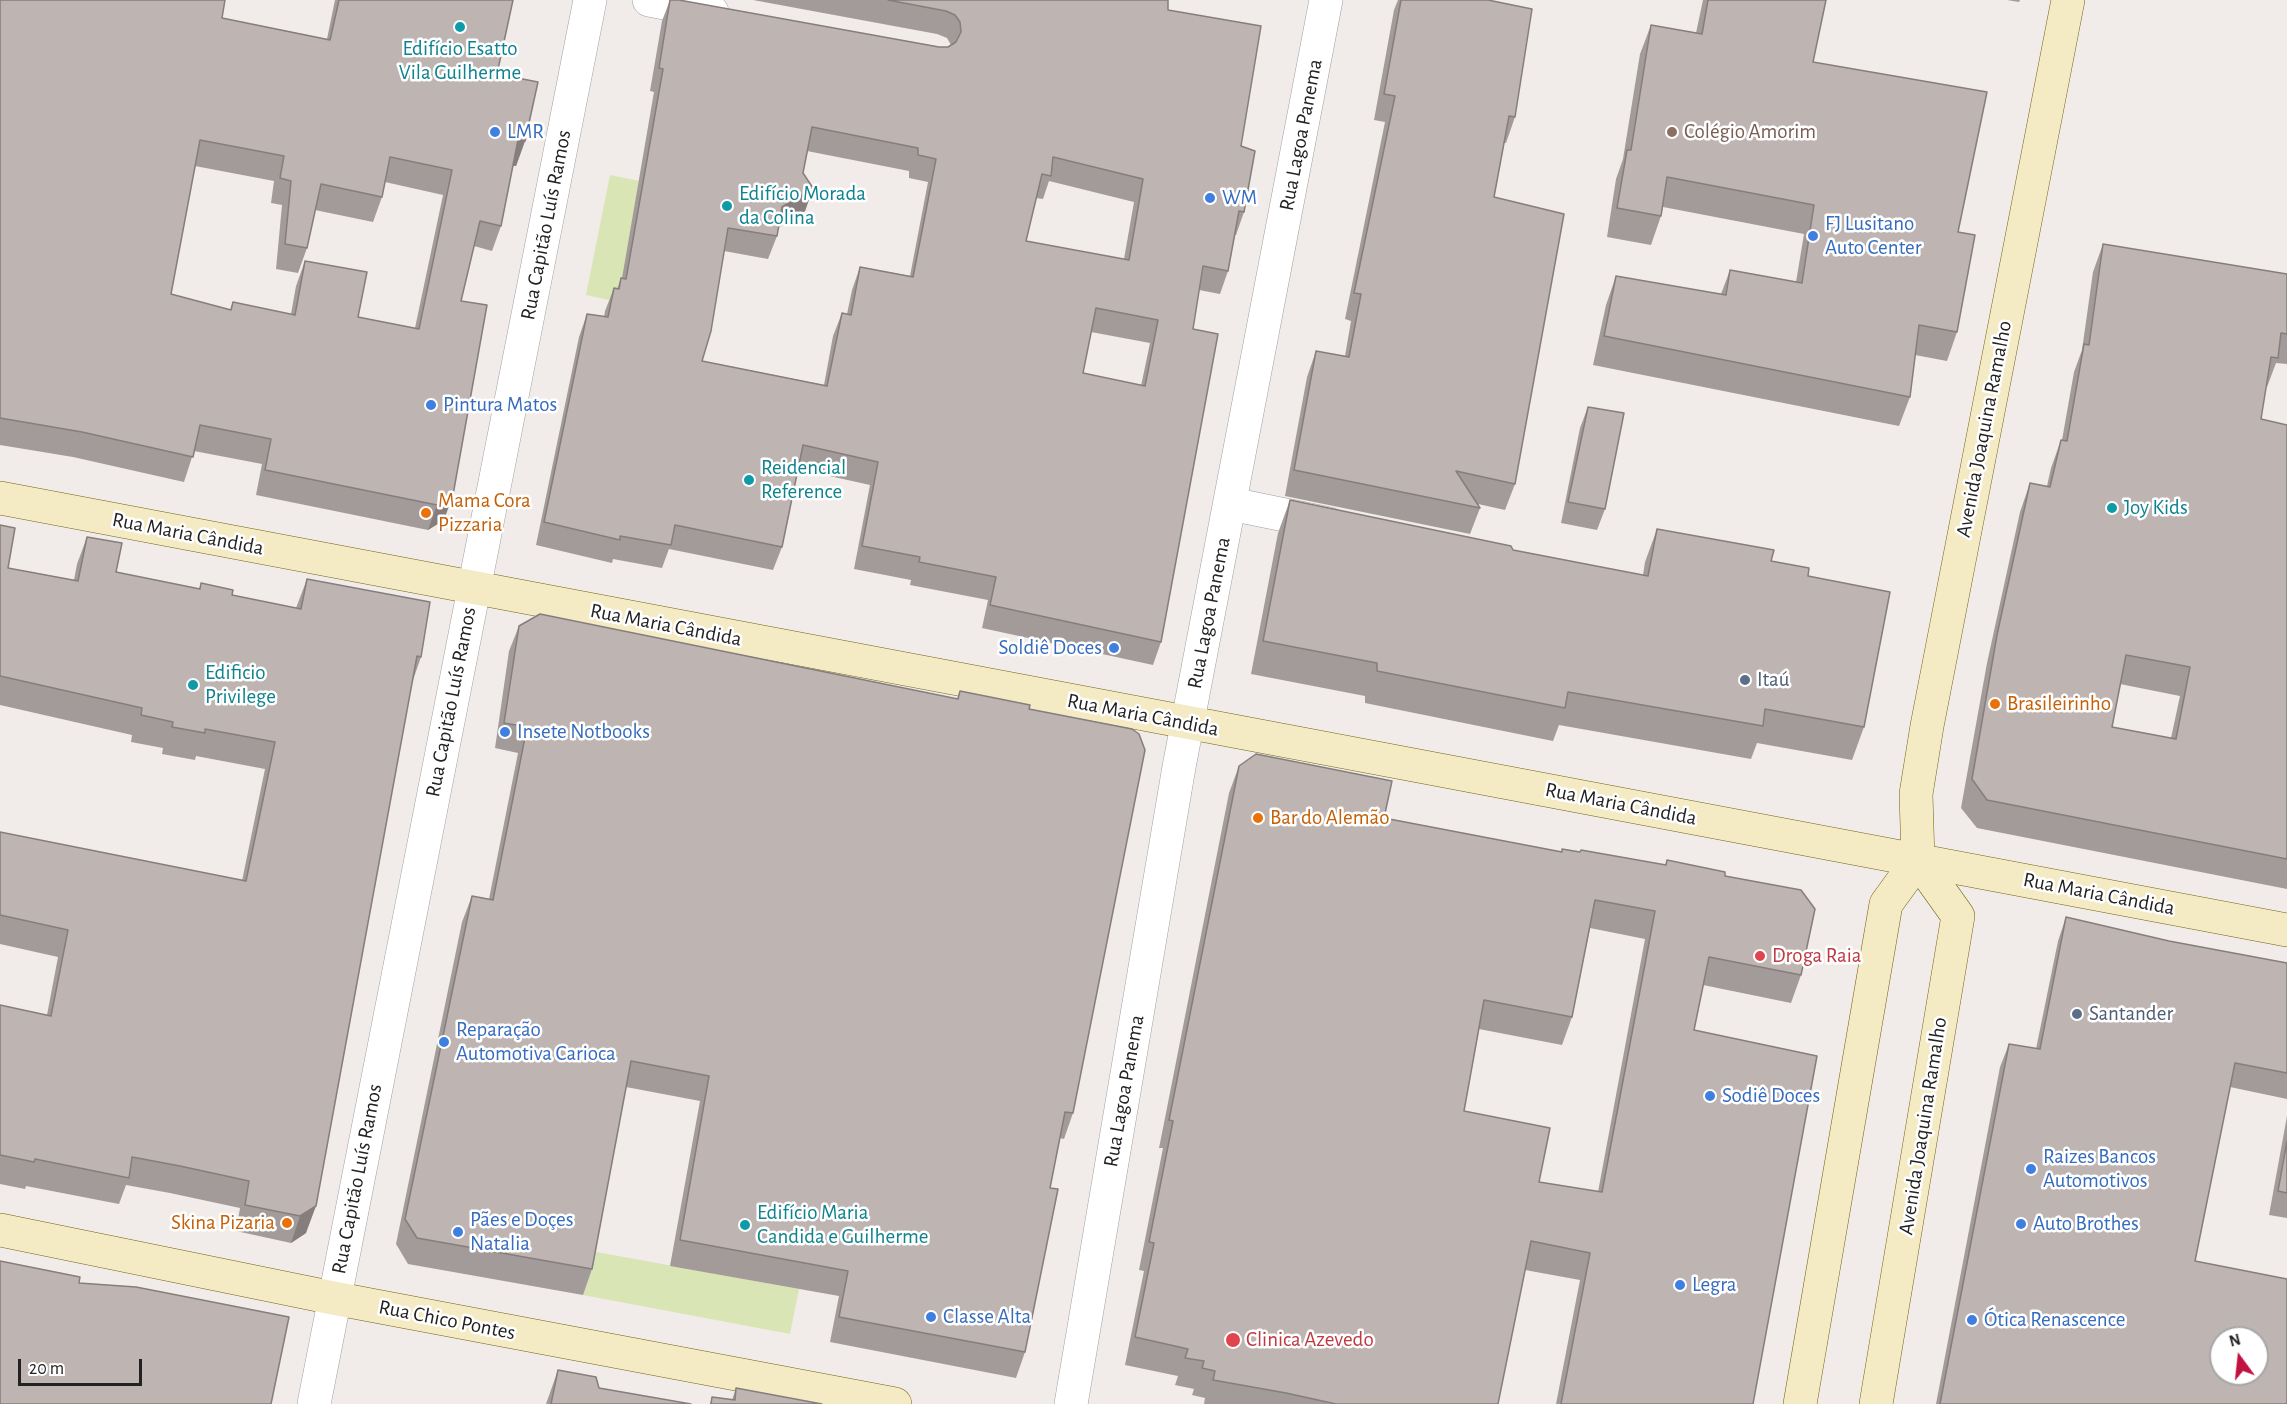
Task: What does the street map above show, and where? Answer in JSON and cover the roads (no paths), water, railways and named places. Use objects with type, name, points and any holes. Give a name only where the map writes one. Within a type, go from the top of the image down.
[{"type":"main road","name":"Avenida Joaquina Ramalho","points":[[1876,1404],[1958,916],[1918,860],[1916,794],[1927,726],[2068,0]]},
{"type":"main road","name":"Rua Maria Cândida","points":[[0,498],[2287,930]]},
{"type":"main road","points":[[1800,1404],[1886,904],[1918,860]]},
{"type":"main road","name":"Rua Chico Pontes","points":[[0,1230],[333,1298],[895,1404]]},
{"type":"street","name":"Rua Capitão Luís Ramos","points":[[314,1404],[333,1298],[590,0]]},
{"type":"street","points":[[649,0],[740,17]]},
{"type":"street","name":"Rua Lagoa Panema","points":[[1071,1404],[1187,723],[1231,504],[1326,0]]},
{"type":"street","points":[[1231,504],[1358,530]]},
{"type":"place","name":"Edifício Esatto Vila Guilherme","points":[[460,27]]},
{"type":"place","name":"LMR","points":[[495,132]]},
{"type":"place","name":"Colégio Amorim","points":[[1672,132]]},
{"type":"place","name":"WM","points":[[1210,198]]},
{"type":"place","name":"Edifício Morada da Colina","points":[[727,206]]},
{"type":"place","name":"FJ Lusitano Auto Center","points":[[1813,236]]},
{"type":"place","name":"Pintura Matos","points":[[431,405]]},
{"type":"place","name":"Reidencial Reference","points":[[749,480]]},
{"type":"place","name":"Joy Kids","points":[[2112,508]]},
{"type":"place","name":"Mama Cora Pizzaria","points":[[426,513]]},
{"type":"place","name":"Soldiê Doces","points":[[1114,648]]},
{"type":"place","name":"Itaú","points":[[1745,680]]},
{"type":"place","name":"Edificio Privilege","points":[[193,685]]},
{"type":"place","name":"Brasileirinho","points":[[1995,704]]},
{"type":"place","name":"Insete Notbooks","points":[[505,732]]},
{"type":"place","name":"Bar do Alemão","points":[[1258,818]]},
{"type":"place","name":"Droga Raia","points":[[1760,956]]},
{"type":"place","name":"Santander","points":[[2077,1014]]},
{"type":"place","name":"Reparação Automotiva Carioca","points":[[444,1042]]},
{"type":"place","name":"Sodiê Doces","points":[[1710,1096]]},
{"type":"place","name":"Raizes Bancos Automotivos","points":[[2031,1169]]},
{"type":"place","name":"Skina Pizaria","points":[[287,1223]]},
{"type":"place","name":"Auto Brothes","points":[[2021,1224]]},
{"type":"place","name":"Edifício Maria Candida e Guilherme","points":[[745,1225]]},
{"type":"place","name":"Pães e Doçes Natalia","points":[[458,1232]]},
{"type":"place","name":"Legra","points":[[1680,1285]]},
{"type":"place","name":"Classe Alta","points":[[931,1317]]},
{"type":"place","name":"Ótica Renascence","points":[[1972,1320]]},
{"type":"place","name":"Clinica Azevedo","points":[[1233,1340]]}]
